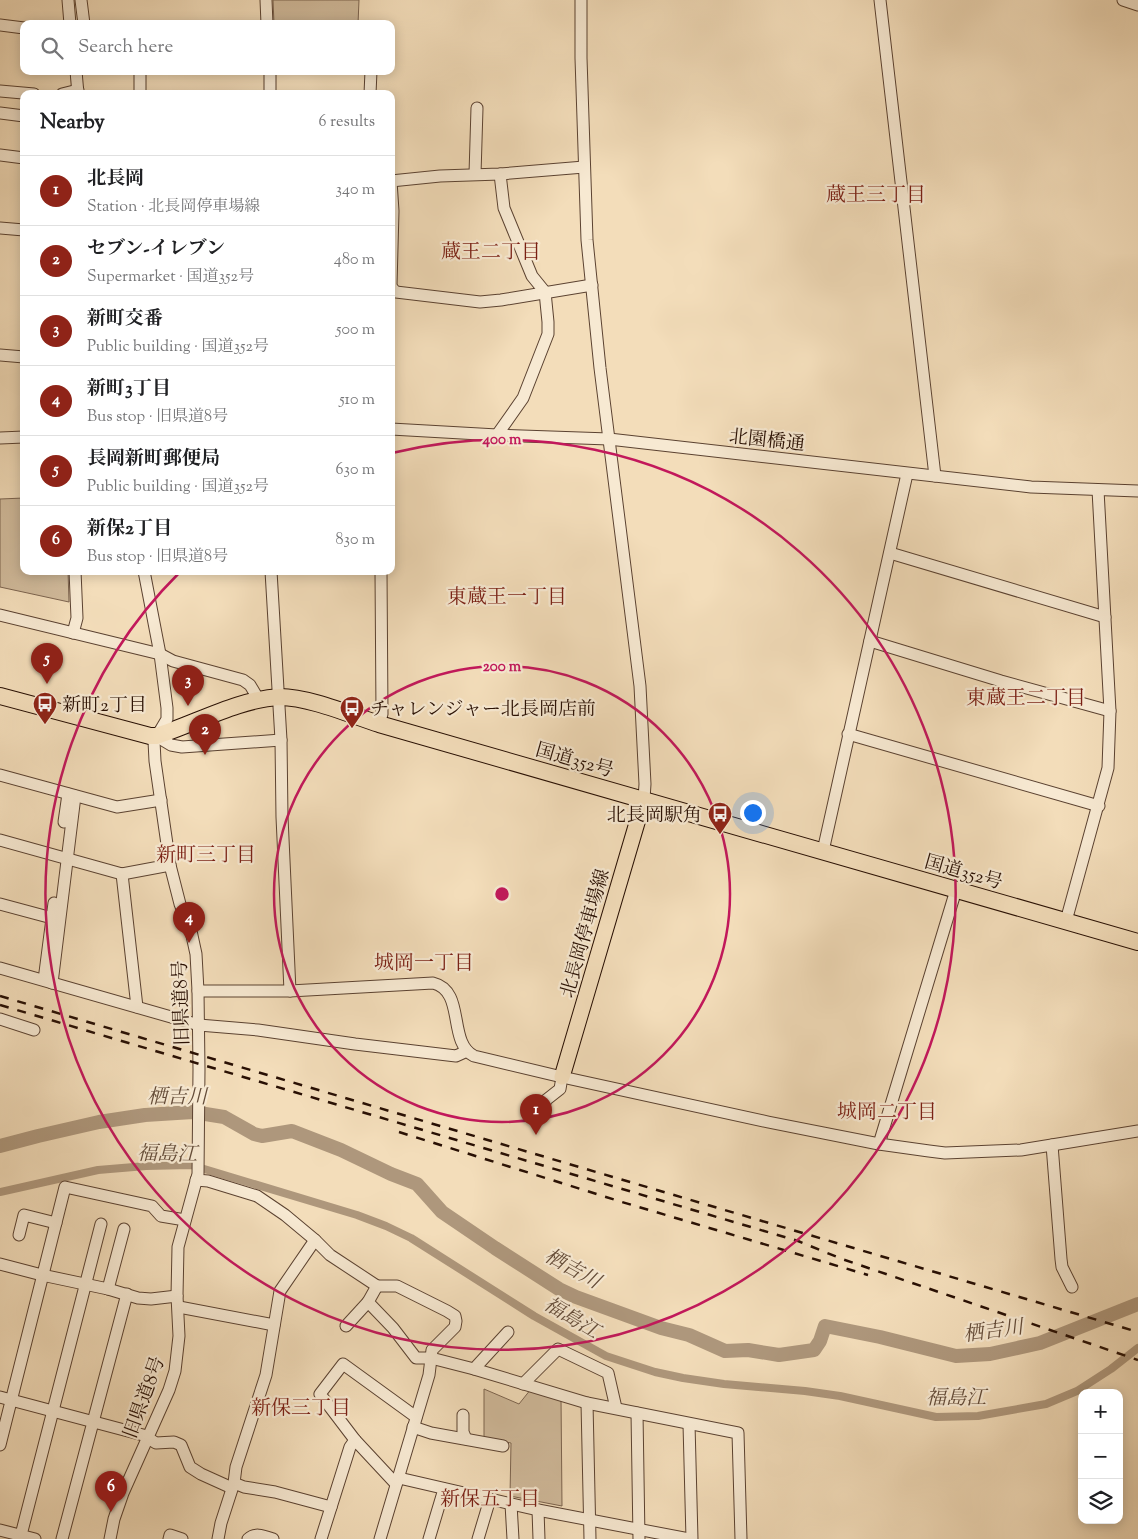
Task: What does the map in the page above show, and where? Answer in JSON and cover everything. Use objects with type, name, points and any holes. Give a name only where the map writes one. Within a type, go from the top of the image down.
[{"type":"highway","points":[[0,696],[156,736]]},
{"type":"highway","name":"国道352号","points":[[156,736],[212,714],[259,700],[279,697],[306,701],[379,724],[1138,942]]},
{"type":"main road","name":"北長岡停車場線","points":[[562,1078],[644,799]]},
{"type":"street","points":[[68,0],[70,20]]},
{"type":"street","points":[[81,0],[84,20]]},
{"type":"street","points":[[266,0],[268,20]]},
{"type":"street","points":[[581,0],[584,167],[588,240],[609,439],[640,686],[645,784],[644,799]]},
{"type":"street","points":[[880,0],[935,476]]},
{"type":"street","points":[[1123,0],[1138,5]]},
{"type":"street","points":[[0,25],[20,28]]},
{"type":"street","points":[[76,75],[78,90]]},
{"type":"street","points":[[140,75],[140,90]]},
{"type":"street","points":[[270,75],[270,90]]},
{"type":"street","points":[[370,90],[371,75]]},
{"type":"street","points":[[0,91],[20,93]]},
{"type":"street","points":[[475,174],[477,108]]},
{"type":"street","points":[[0,113],[20,116]]},
{"type":"street","points":[[0,155],[20,158]]},
{"type":"street","points":[[395,181],[584,167]]},
{"type":"street","points":[[497,435],[523,398],[548,334],[545,292],[532,276],[504,208],[500,174]]},
{"type":"street","points":[[0,228],[20,230]]},
{"type":"street","points":[[395,291],[480,302],[592,285]]},
{"type":"street","points":[[0,355],[20,357]]},
{"type":"street","name":"北園橋通","points":[[395,429],[609,439],[1031,487],[1138,491]]},
{"type":"street","points":[[0,438],[20,437]]},
{"type":"street","points":[[823,852],[907,474]]},
{"type":"street","points":[[1066,921],[1108,768],[1110,711],[1098,490]]},
{"type":"street","points":[[890,553],[1105,617]]},
{"type":"street","points":[[73,633],[76,618],[75,575]]},
{"type":"street","name":"旧県道8号","points":[[110,1539],[114,1519],[123,1493],[169,1390],[175,1371],[179,1336],[178,1247],[197,1177],[198,1153],[198,990],[193,940],[180,904],[170,865],[153,746],[156,736],[163,728],[167,719],[166,692],[145,575]]},
{"type":"street","points":[[271,575],[282,740],[282,817],[290,990]]},
{"type":"street","points":[[379,724],[382,714],[381,575]]},
{"type":"street","points":[[0,615],[160,654],[173,662],[243,680],[250,685],[259,700]]},
{"type":"street","points":[[870,641],[1110,711]]},
{"type":"street","points":[[848,734],[1098,806]]},
{"type":"street","points":[[156,736],[171,745],[182,747],[282,740]]},
{"type":"street","points":[[0,775],[117,807],[160,800]]},
{"type":"street","points":[[48,982],[72,795]]},
{"type":"street","points":[[0,840],[122,874],[170,865]]},
{"type":"street","points":[[48,982],[52,918],[64,857]]},
{"type":"street","points":[[122,874],[137,1007]]},
{"type":"street","points":[[879,1144],[956,890]]},
{"type":"street","points":[[0,904],[52,918]]},
{"type":"street","points":[[0,968],[199,1025],[258,1030],[456,1056],[467,1051]]},
{"type":"street","points":[[198,990],[290,990],[436,984],[444,989],[450,998],[461,1039],[467,1051],[474,1056],[562,1078],[879,1144],[945,1153],[1001,1151],[1138,1131]]},
{"type":"street","points":[[0,1019],[34,1030]]},
{"type":"street","points":[[542,1112],[546,1100],[560,1089],[562,1078]]},
{"type":"street","points":[[1052,1145],[1061,1259],[1062,1266],[1072,1287]]},
{"type":"street","points":[[197,1177],[257,1196],[285,1215],[316,1240],[330,1255],[377,1286],[397,1286],[455,1316],[455,1327],[432,1350],[429,1375],[380,1539]]},
{"type":"street","points":[[0,1445],[65,1187],[152,1206],[161,1216],[185,1220]]},
{"type":"street","points":[[19,1235],[24,1215],[56,1223]]},
{"type":"street","points":[[21,1535],[101,1224]]},
{"type":"street","points":[[108,1289],[124,1229]]},
{"type":"street","points":[[218,1539],[236,1467],[266,1375],[280,1291],[316,1240]]},
{"type":"street","points":[[0,1266],[108,1289],[138,1298],[178,1301],[274,1325]]},
{"type":"street","points":[[346,1326],[368,1302],[377,1286]]},
{"type":"street","points":[[62,1539],[127,1294]]},
{"type":"street","points":[[368,1302],[393,1328],[416,1358],[430,1358],[474,1369],[587,1403],[738,1433],[741,1539]]},
{"type":"street","points":[[474,1369],[508,1332]]},
{"type":"street","points":[[523,1384],[558,1349],[608,1373],[616,1408]]},
{"type":"street","points":[[503,1446],[431,1433],[343,1364],[320,1394],[355,1440],[397,1481],[589,1519],[638,1534],[690,1539],[688,1424]]},
{"type":"street","points":[[0,1397],[94,1421],[148,1438],[156,1443],[174,1442],[181,1445],[190,1467],[201,1474],[233,1485],[275,1492],[331,1507]]},
{"type":"street","points":[[587,1403],[590,1539]]},
{"type":"street","points":[[637,1413],[638,1534]]},
{"type":"street","points":[[463,1415],[463,1432],[466,1439]]},
{"type":"street","points":[[321,1539],[350,1447],[355,1440]]},
{"type":"street","points":[[429,1539],[444,1489]]},
{"type":"street","points":[[478,1539],[490,1499]]},
{"type":"street","points":[[511,1504],[512,1539]]},
{"type":"street","points":[[538,1510],[540,1539]]},
{"type":"street","points":[[0,1530],[35,1539]]},
{"type":"street","points":[[169,1539],[170,1535],[182,1539]]},
{"type":"street","points":[[248,1539],[251,1536],[259,1535],[273,1539]]},
{"type":"shaded area","points":[[273,0],[359,0],[358,20],[274,20]]},
{"type":"shaded area","points":[[20,498],[20,575],[68,575],[69,602],[0,587],[0,499]]},
{"type":"shaded area","points":[[484,1389],[519,1404],[531,1389],[561,1397],[562,1506],[510,1496],[511,1443],[484,1438]]},
{"type":"waterway","name":"栖吉川","points":[[0,1146],[99,1122],[145,1115],[193,1112],[224,1117],[254,1134],[262,1136],[292,1131],[341,1150],[417,1184],[442,1212],[559,1289],[661,1328],[689,1335],[725,1351],[748,1350],[779,1355],[814,1350],[820,1341],[825,1326],[880,1337],[956,1356],[990,1354],[1040,1343],[1138,1304]]},
{"type":"waterway","name":"福島江","points":[[0,1192],[98,1170],[191,1165],[357,1215],[386,1226],[411,1238],[534,1316],[606,1356],[655,1372],[683,1378],[840,1396],[936,1417],[978,1416],[1046,1404],[1077,1391],[1111,1369],[1138,1348]]},
{"type":"railway","points":[[0,996],[1138,1332]]},
{"type":"railway","points":[[0,1005],[798,1241],[842,1259],[1138,1360]]},
{"type":"railway","points":[[399,1132],[622,1202],[868,1275]]},
{"type":"place","name":"長岡新町郵便局","points":[[47,684]]},
{"type":"place","name":"新町交番","points":[[188,706]]},
{"type":"place","name":"新町2丁目","points":[[45,725]]},
{"type":"place","name":"チャレンジャー北長岡店前","points":[[352,729]]},
{"type":"place","name":"セブン-イレブン","points":[[205,755]]},
{"type":"place","name":"北長岡駅角","points":[[720,835]]},
{"type":"place","name":"新町3丁目","points":[[189,943]]},
{"type":"place","name":"北長岡","points":[[536,1135]]},
{"type":"place","name":"新保2丁目","points":[[111,1512]]},
{"type":"district","name":"蔵王三丁目","points":[[876,194]]},
{"type":"district","name":"蔵王二丁目","points":[[491,251]]},
{"type":"district","name":"東蔵王一丁目","points":[[507,596]]},
{"type":"district","name":"東蔵王二丁目","points":[[1026,697]]},
{"type":"district","name":"新町三丁目","points":[[206,854]]},
{"type":"district","name":"城岡一丁目","points":[[424,962]]},
{"type":"district","name":"城岡二丁目","points":[[887,1111]]},
{"type":"district","name":"新保三丁目","points":[[301,1407]]},
{"type":"district","name":"新保五丁目","points":[[490,1498]]}]
